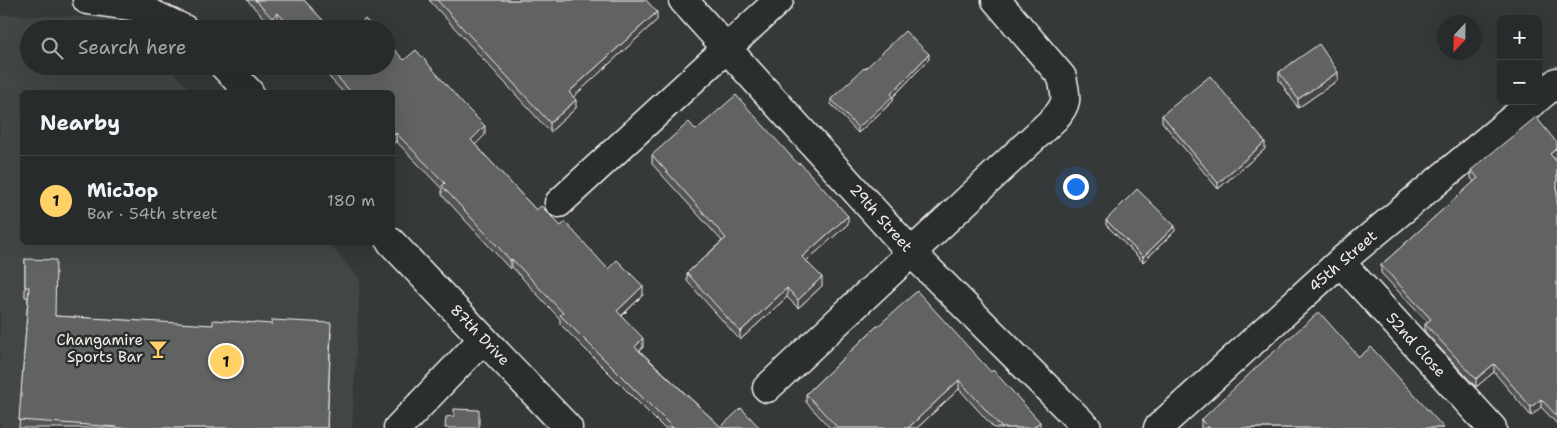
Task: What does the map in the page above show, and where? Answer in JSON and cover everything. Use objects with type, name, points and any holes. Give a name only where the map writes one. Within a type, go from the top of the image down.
[{"type":"street","points":[[87,0],[137,7],[165,20]]},
{"type":"street","name":"29th Street","points":[[683,0],[911,252],[1087,428]]},
{"type":"street","points":[[559,203],[778,0]]},
{"type":"street","points":[[767,388],[1065,107],[1062,76],[996,0]]},
{"type":"street","points":[[233,75],[247,90]]},
{"type":"street","points":[[1542,95],[1557,82]]},
{"type":"street","name":"45th Street","points":[[1158,428],[1340,262],[1529,105]]},
{"type":"street","name":"87th Drive","points":[[394,245],[568,428]]},
{"type":"street","name":"52nd Close","points":[[1340,262],[1492,428]]},
{"type":"street","points":[[398,428],[483,339]]},
{"type":"shaded area","points":[[0,15],[124,18],[126,20],[20,20],[20,75],[176,75],[190,90],[20,90],[20,245],[330,245],[360,279],[352,428],[0,428]]},
{"type":"building","points":[[255,0],[304,0],[323,20],[284,20],[278,13],[272,18]]},
{"type":"building","points":[[437,0],[646,0],[657,12],[569,92],[576,100],[550,123]]},
{"type":"building","points":[[905,31],[929,54],[891,94],[893,96],[858,128],[831,99]]},
{"type":"building","points":[[1319,44],[1338,72],[1298,99],[1279,72]]},
{"type":"building","points":[[395,50],[404,60],[416,50],[463,104],[485,126],[471,140],[536,210],[541,206],[561,226],[565,222],[608,269],[617,260],[643,286],[617,311],[643,338],[635,347],[721,427],[741,408],[760,428],[673,428],[560,315],[563,313],[512,259],[510,260],[442,186],[445,183],[395,134],[395,90],[349,90],[335,75],[395,75]]},
{"type":"building","points":[[1210,76],[1265,142],[1218,183],[1162,115]]},
{"type":"building","points":[[736,95],[848,216],[802,257],[822,277],[798,300],[787,288],[740,332],[687,273],[726,238],[652,155],[689,122],[696,130]]},
{"type":"building","points":[[1536,117],[1557,143],[1557,148],[1550,154],[1557,162],[1557,416],[1541,399],[1531,407],[1494,364],[1476,379],[1425,324],[1431,319],[1381,265],[1478,178],[1471,170]]},
{"type":"building","points":[[1137,189],[1175,226],[1143,257],[1106,220]]},
{"type":"building","points":[[25,259],[56,260],[55,316],[213,325],[213,320],[272,324],[272,320],[331,323],[327,428],[117,428],[19,420],[29,287],[25,287]]},
{"type":"building","points":[[917,291],[1040,422],[1033,428],[1002,428],[959,380],[908,428],[838,428],[806,394],[877,326]]},
{"type":"building","points":[[1319,312],[1359,357],[1371,347],[1444,428],[1209,428],[1201,420]]},
{"type":"building","points":[[454,409],[479,410],[479,428],[445,428],[446,417],[454,416]]},
{"type":"place","name":"Changamire Sports Bar","points":[[158,349]]},
{"type":"place","name":"MicJop","points":[[226,361]]}]
